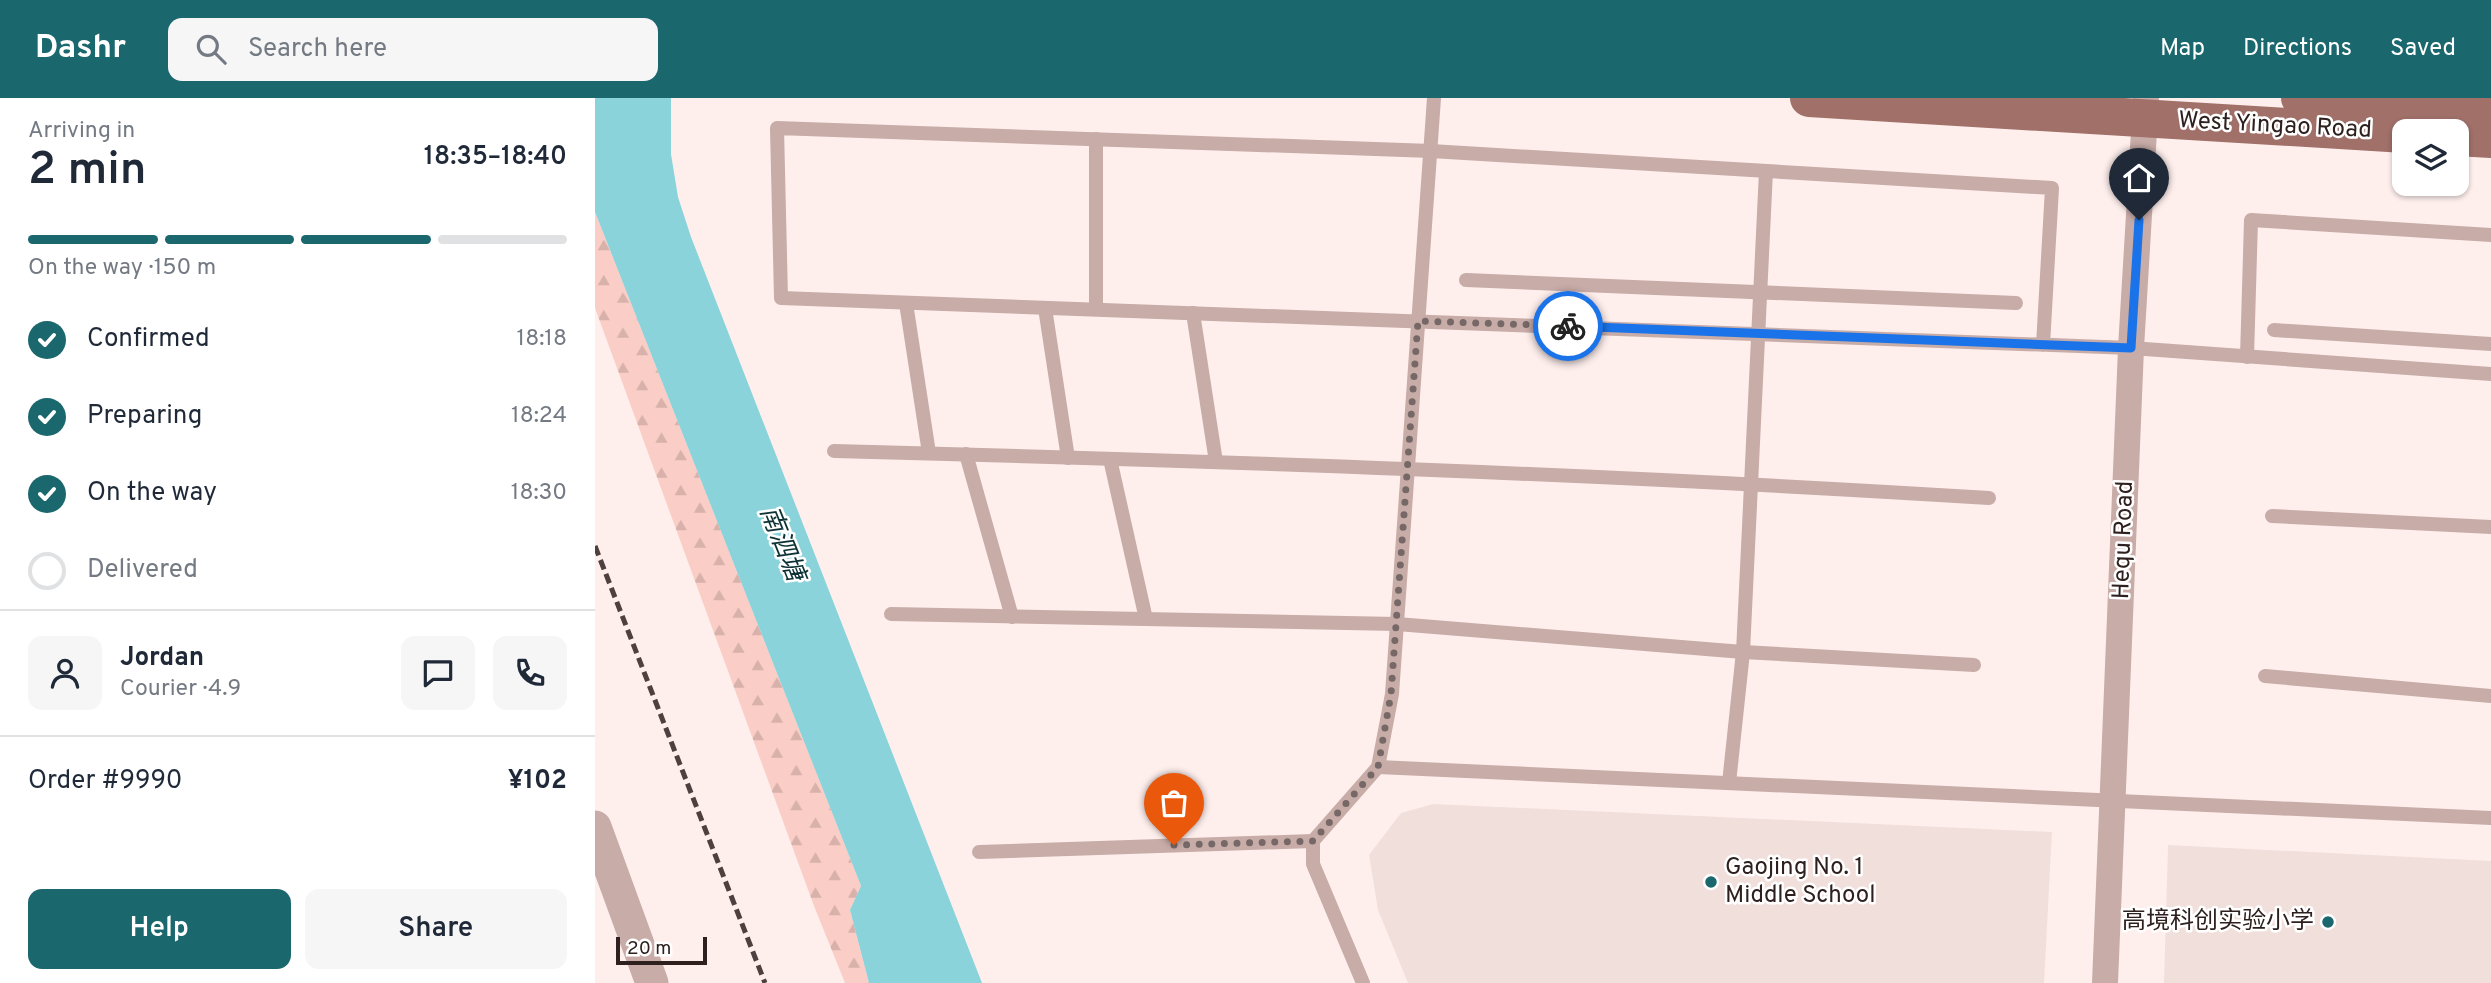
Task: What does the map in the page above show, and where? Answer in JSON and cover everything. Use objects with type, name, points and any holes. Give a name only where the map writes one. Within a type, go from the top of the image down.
[{"type":"main road","name":"West Yingao Road","points":[[1809,98],[2146,108],[2392,133]]},
{"type":"main road","name":"West Yingao Road","points":[[2300,98],[2491,111]]},
{"type":"main road","points":[[2469,138],[2491,139]]},
{"type":"street","name":"Hequ Road","points":[[2105,983],[2131,348],[2146,108]]},
{"type":"street","points":[[595,827],[652,983]]},
{"type":"lane","points":[[1363,983],[1313,864],[1313,841],[1378,767],[1391,694],[1434,98]]},
{"type":"lane","points":[[2043,345],[2052,188],[1431,151],[777,128],[782,298],[1759,333],[2043,345],[2131,348],[2491,374]]},
{"type":"lane","points":[[1096,139],[1096,309]]},
{"type":"lane","points":[[1729,783],[1743,652],[1766,171]]},
{"type":"lane","points":[[2247,357],[2251,220],[2491,235]]},
{"type":"lane","points":[[1466,280],[2016,303]]},
{"type":"lane","points":[[906,303],[929,453]]},
{"type":"lane","points":[[1045,308],[1068,458]]},
{"type":"lane","points":[[1193,313],[1216,462]]},
{"type":"lane","points":[[2274,330],[2491,344]]},
{"type":"lane","points":[[834,451],[1408,468],[1752,483],[1989,498]]},
{"type":"lane","points":[[966,454],[1012,617]]},
{"type":"lane","points":[[1110,459],[1146,620]]},
{"type":"lane","points":[[2272,516],[2491,527]]},
{"type":"lane","points":[[891,614],[1397,624],[1743,652],[1973,665]]},
{"type":"lane","points":[[2265,676],[2491,695]]},
{"type":"lane","points":[[1378,767],[2491,818]]},
{"type":"lane","points":[[979,852],[1313,841]]},
{"type":"shaded area","name":"Gaojing No. 1 Middle School","points":[[1433,804],[2052,832],[2044,983],[1408,983],[1378,910],[1369,855],[1401,813]]},
{"type":"shaded area","name":"高境科创实验小学","points":[[2168,845],[2491,861],[2491,983],[2164,983]]},
{"type":"green space","points":[[595,212],[861,886],[850,910],[869,983],[845,983],[814,906],[595,308]]},
{"type":"water","name":"南泗塘","points":[[595,98],[671,98],[671,154],[678,197],[691,237],[982,983],[869,983],[850,910],[861,886],[595,212]]},
{"type":"railway","points":[[595,546],[765,983]]},
{"type":"way so far","points":[[1174,845],[1313,841],[1378,767],[1391,694],[1418,321],[1568,326]]},
{"type":"place","name":"Gaojing No. 1 Middle School","points":[[1711,882]]},
{"type":"place","name":"高境科创实验小学","points":[[2328,922]]},
{"type":"route","points":[[1568,326],[2131,348],[2139,220]]}]
